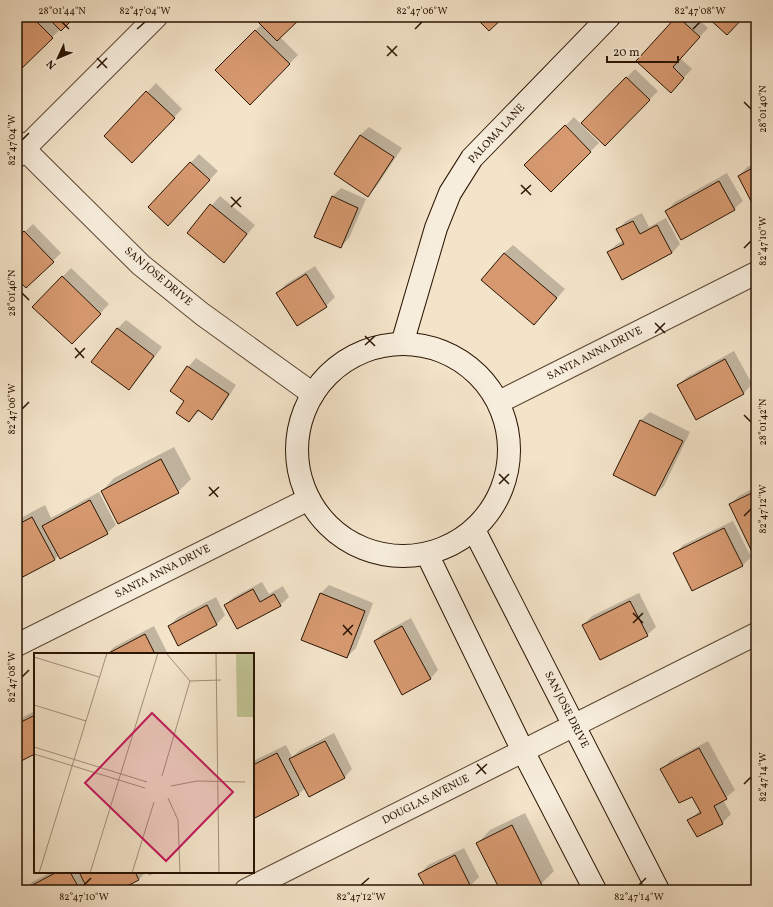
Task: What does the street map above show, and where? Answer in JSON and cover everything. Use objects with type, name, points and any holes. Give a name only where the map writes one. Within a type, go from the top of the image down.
[{"type":"street","points":[[19,149],[156,17]]},
{"type":"street","name":"PALOMA LANE","points":[[402,344],[436,228],[450,193],[472,158],[610,17]]},
{"type":"street","name":"SAN JOSE DRIVE","points":[[19,149],[141,265],[202,314],[313,394]]},
{"type":"street","name":"SANTA ANNA DRIVE","points":[[499,402],[756,273]]},
{"type":"street","points":[[402,344],[426,346],[448,353],[469,366],[486,382],[499,402],[508,428],[510,456],[505,484],[493,509],[474,530],[452,545],[427,554],[400,556],[372,551],[347,540],[326,522],[309,499],[298,470],[296,446],[300,418],[313,394],[330,373],[351,357],[376,347],[402,344]]},
{"type":"street","name":"SANTA ANNA DRIVE","points":[[17,645],[309,499]]},
{"type":"street","name":"SAN JOSE DRIVE","points":[[474,530],[658,890]]},
{"type":"street","points":[[427,554],[524,751],[595,890]]},
{"type":"street","name":"DOUGLAS AVENUE","points":[[246,890],[756,634]]},
{"type":"building","points":[[24,17],[32,17],[53,38],[17,73],[17,23]]},
{"type":"building","points":[[47,17],[75,17],[61,31]]},
{"type":"building","points":[[253,17],[300,17],[301,18],[277,41]]},
{"type":"building","points":[[475,17],[504,17],[489,31]]},
{"type":"building","points":[[676,17],[678,17],[700,37],[673,67],[684,78],[671,93],[636,61]]},
{"type":"building","points":[[707,17],[744,17],[727,35]]},
{"type":"building","points":[[255,30],[290,64],[250,105],[215,70]]},
{"type":"building","points":[[626,77],[650,100],[605,146],[581,123]]},
{"type":"building","points":[[146,91],[175,118],[132,163],[104,136]]},
{"type":"building","points":[[565,125],[591,152],[551,192],[524,165]]},
{"type":"building","points":[[360,135],[394,157],[368,197],[334,174]]},
{"type":"building","points":[[190,162],[210,180],[168,226],[148,207]]},
{"type":"building","points":[[756,166],[756,201],[752,203],[738,176]]},
{"type":"building","points":[[719,181],[735,210],[681,240],[665,211]]},
{"type":"building","points":[[332,196],[358,208],[341,248],[314,237]]},
{"type":"building","points":[[210,204],[247,234],[224,263],[187,233]]},
{"type":"building","points":[[633,221],[640,234],[657,225],[672,253],[622,280],[607,252],[624,244],[616,229]]},
{"type":"building","points":[[24,231],[54,262],[26,288],[17,279],[17,238]]},
{"type":"building","points":[[504,253],[557,298],[534,325],[481,280]]},
{"type":"building","points":[[306,274],[327,307],[297,326],[276,293]]},
{"type":"building","points":[[62,276],[101,314],[72,344],[32,307]]},
{"type":"building","points":[[117,328],[154,356],[129,390],[91,362]]},
{"type":"building","points":[[725,359],[744,394],[696,420],[677,385]]},
{"type":"building","points":[[187,366],[229,394],[212,420],[198,410],[189,422],[176,413],[184,401],[170,391]]},
{"type":"building","points":[[640,420],[683,441],[655,496],[613,475]]},
{"type":"building","points":[[161,459],[179,493],[118,524],[101,491]]},
{"type":"building","points":[[756,491],[756,555],[754,556],[729,504]]},
{"type":"building","points":[[90,500],[108,534],[60,559],[42,526]]},
{"type":"building","points":[[32,517],[55,560],[17,580],[17,525]]},
{"type":"building","points":[[724,528],[743,566],[692,591],[673,553]]},
{"type":"building","points":[[253,589],[260,602],[274,594],[281,606],[237,629],[224,605]]},
{"type":"building","points":[[320,593],[365,611],[347,658],[301,640]]},
{"type":"building","points":[[630,601],[648,636],[600,660],[582,625]]},
{"type":"building","points":[[207,605],[217,625],[178,646],[168,626]]},
{"type":"building","points":[[402,626],[431,679],[402,695],[374,641]]},
{"type":"building","points":[[145,634],[154,653],[109,653]]},
{"type":"building","points":[[34,716],[34,754],[17,763],[17,724]]},
{"type":"building","points":[[325,741],[345,778],[309,797],[289,759]]},
{"type":"building","points":[[699,748],[727,799],[714,806],[723,824],[697,837],[687,820],[701,813],[692,797],[679,803],[660,769]]},
{"type":"building","points":[[277,753],[299,795],[254,818],[254,764]]},
{"type":"building","points":[[512,825],[542,885],[531,890],[500,890],[476,843]]},
{"type":"building","points":[[455,855],[471,887],[464,890],[427,890],[418,874]]},
{"type":"building","points":[[55,873],[71,873],[80,890],[23,890]]},
{"type":"building","points":[[80,873],[136,873],[139,880],[119,890],[88,890]]}]
